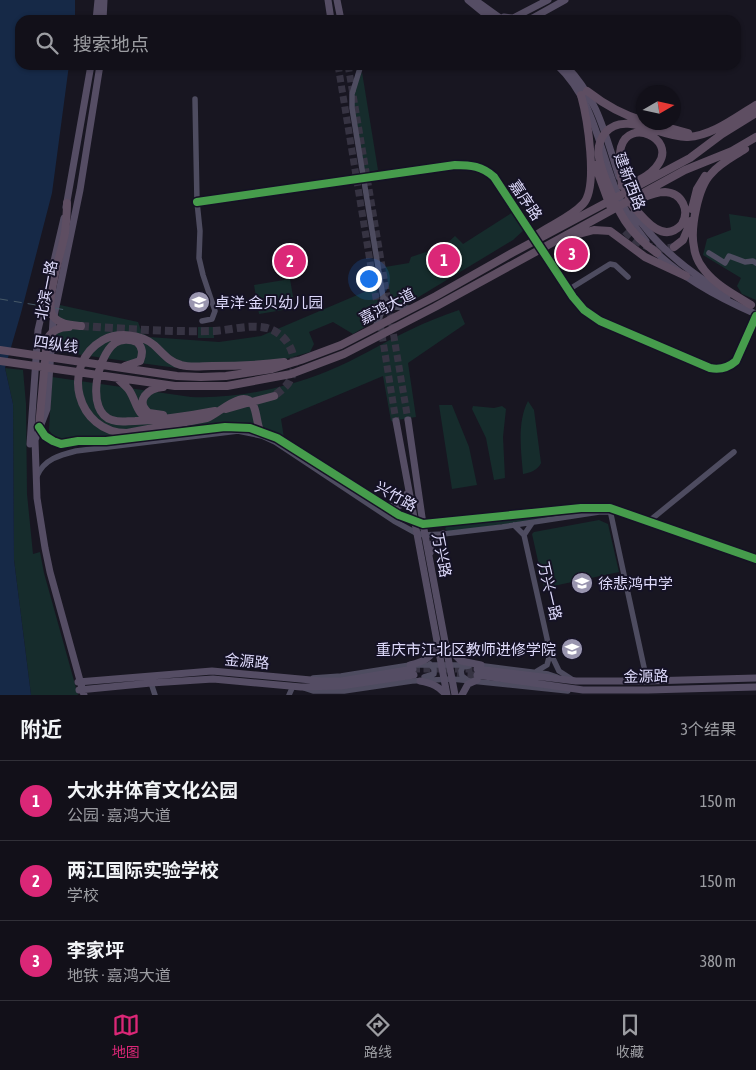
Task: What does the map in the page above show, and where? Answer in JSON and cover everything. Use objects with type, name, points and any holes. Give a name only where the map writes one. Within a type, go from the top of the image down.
[{"type":"highway","points":[[512,253],[544,229],[574,212],[586,200],[591,183],[584,93]]},
{"type":"highway","points":[[584,93],[627,116],[636,119]]},
{"type":"highway","points":[[657,253],[638,238],[623,220],[615,204],[598,154],[599,142],[604,134],[612,127],[628,124],[644,126],[686,138],[705,133],[756,105]]},
{"type":"highway","name":"嘉鸿大道","points":[[105,376],[175,386],[227,386],[251,383],[290,374],[324,363],[404,323],[603,215],[756,112]]},
{"type":"highway","points":[[587,121],[594,160],[602,186],[614,213],[625,231]]},
{"type":"highway","points":[[674,130],[705,133]]},
{"type":"highway","points":[[622,186],[620,158],[623,142],[632,134],[646,133],[657,140],[661,148],[662,157],[640,190],[670,193],[677,196],[682,201],[685,211],[682,224],[672,232],[658,230],[648,223],[628,200]]},
{"type":"highway","name":"嘉鸿大道","points":[[107,366],[177,376],[201,377],[249,373],[272,369],[301,360],[341,345],[374,329],[614,198],[640,190],[732,151],[756,137]]},
{"type":"highway","points":[[674,247],[681,243],[688,232],[698,185],[706,175],[718,166],[756,142]]},
{"type":"highway","points":[[718,166],[708,178],[700,195],[694,228],[694,249],[699,262],[707,273],[723,287],[754,306]]},
{"type":"highway","points":[[39,427],[47,339],[51,332],[58,328],[81,326],[66,325],[58,321],[50,310],[50,297],[65,233],[67,202]]},
{"type":"highway","points":[[550,244],[582,232],[604,230],[615,234],[645,257],[686,276]]},
{"type":"highway","points":[[260,431],[253,405],[250,401],[243,399],[234,400],[208,418],[127,433],[110,431],[96,422],[84,406],[78,387],[81,365],[90,349],[104,340],[112,337],[129,336],[146,340],[153,344],[165,357],[182,366],[250,365],[301,360]]},
{"type":"highway","points":[[121,368],[140,361],[143,354],[137,342],[123,340],[115,343],[107,352],[96,384],[97,406],[104,416],[119,422],[210,412],[274,396]]},
{"type":"highway","name":"四纵线","points":[[0,350],[107,366]]},
{"type":"highway","name":"四纵线","points":[[0,361],[105,376]]},
{"type":"highway","points":[[117,378],[130,391],[139,404],[153,415],[247,403]]},
{"type":"highway","points":[[175,386],[151,389],[146,392],[139,404],[141,414],[148,419],[180,423]]},
{"type":"main road","points":[[96,15],[98,0]]},
{"type":"main road","points":[[103,15],[104,0]]},
{"type":"main road","points":[[328,0],[330,15]]},
{"type":"main road","points":[[337,0],[340,15]]},
{"type":"main road","points":[[468,0],[486,15]]},
{"type":"main road","points":[[474,0],[498,15]]},
{"type":"main road","points":[[481,0],[500,15]]},
{"type":"main road","points":[[519,15],[548,0]]},
{"type":"main road","points":[[532,15],[556,0]]},
{"type":"main road","points":[[539,15],[565,0]]},
{"type":"main road","points":[[546,15],[571,0]]},
{"type":"main road","name":"北滨一路","points":[[81,689],[46,572],[33,499],[30,445],[38,332],[67,202],[91,70]]},
{"type":"main road","name":"北滨一路","points":[[81,689],[77,668],[50,572],[37,498],[35,440],[47,409],[53,319],[80,190],[99,70]]},
{"type":"main road","name":"建新西路","points":[[559,70],[584,93],[614,184],[624,209],[639,233],[657,253],[686,276],[727,301],[756,315]]},
{"type":"main road","name":"建新西路","points":[[568,70],[605,129],[622,186],[628,200],[650,234],[691,272],[720,290],[754,306]]},
{"type":"main road","points":[[41,316],[44,321],[48,322],[53,319]]},
{"type":"main road","points":[[38,332],[44,328],[52,335]]},
{"type":"main road","name":"万兴路","points":[[408,420],[424,535],[455,695]]},
{"type":"main road","name":"万兴路","points":[[396,421],[447,695]]},
{"type":"main road","points":[[381,504],[395,507],[404,503],[407,496],[406,481]]},
{"type":"main road","points":[[430,563],[432,544],[443,534]]},
{"type":"main road","points":[[433,622],[438,630],[441,624]]},
{"type":"main road","points":[[437,642],[435,650],[414,674],[438,687],[447,695]]},
{"type":"main road","points":[[445,644],[451,653],[478,672],[462,695]]},
{"type":"main road","points":[[77,668],[84,676],[93,681]]},
{"type":"main road","name":"金源路","points":[[81,689],[113,683],[212,671],[298,684]]},
{"type":"main road","name":"金源路","points":[[478,672],[576,681],[647,682],[756,678]]},
{"type":"main road","name":"金源路","points":[[478,672],[583,690],[648,693],[741,686],[756,687]]},
{"type":"main road","name":"金源路","points":[[81,689],[93,681],[113,683],[213,679],[341,686],[414,674]]},
{"type":"main road","points":[[741,686],[748,683],[745,678]]},
{"type":"main road","points":[[99,695],[113,683]]},
{"type":"street","points":[[360,70],[351,101],[383,297],[378,323],[374,329]]},
{"type":"street","points":[[195,99],[197,202],[200,231],[199,258],[214,311],[212,319],[202,321]]},
{"type":"street","name":"嘉序路","points":[[197,202],[363,180],[456,165],[477,166],[486,170],[494,177],[568,290],[584,310],[600,321],[710,368],[717,369],[730,366],[736,361],[756,315]]},
{"type":"street","points":[[709,253],[725,263],[729,256],[745,262],[756,262]]},
{"type":"street","points":[[568,290],[610,264],[615,265],[628,278]]},
{"type":"street","points":[[383,297],[393,307],[413,308]]},
{"type":"street","name":"兴竹路","points":[[39,427],[45,436],[61,444],[78,441],[106,441],[239,426],[260,431],[277,438],[381,504],[414,522],[423,524],[581,508],[610,510],[633,515],[648,522],[756,559]]},
{"type":"street","name":"兴竹路","points":[[36,479],[39,471],[49,460],[76,451],[227,431],[250,433],[275,442],[416,533],[424,535],[532,523],[610,510]]},
{"type":"street","points":[[76,451],[70,447],[78,441]]},
{"type":"street","points":[[648,522],[734,452]]},
{"type":"street","points":[[610,510],[647,682]]},
{"type":"street","points":[[514,525],[524,535],[532,523]]},
{"type":"street","name":"万兴一路","points":[[524,535],[550,652],[558,671],[576,681]]},
{"type":"street","points":[[534,672],[540,670],[550,660],[550,652]]},
{"type":"street","points":[[288,695],[298,684],[341,676],[414,674],[432,676],[434,669],[430,664]]},
{"type":"street","points":[[298,684],[314,691],[344,693],[414,674],[430,664],[449,664],[543,689],[583,690]]},
{"type":"street","points":[[469,680],[462,676],[462,669],[465,667],[478,672],[534,672],[548,674],[563,680]]},
{"type":"street","points":[[414,674],[443,679],[469,680],[478,672]]},
{"type":"street","points":[[151,682],[155,695]]},
{"type":"street","points":[[543,689],[552,695]]},
{"type":"street","points":[[572,695],[583,690]]},
{"type":"green space","points":[[362,72],[378,170],[369,172],[364,169],[354,108],[354,93]]},
{"type":"green space","points":[[513,212],[525,229],[513,240],[407,304],[399,303],[391,298],[385,267],[409,263],[411,257],[426,252],[433,256],[455,236],[463,244]]},
{"type":"green space","points":[[729,214],[756,218],[756,300],[742,294],[737,286],[741,278],[703,255],[707,239],[731,230]]},
{"type":"green space","points":[[290,279],[295,308],[259,314],[254,285]]},
{"type":"green space","points":[[376,287],[377,311],[372,321],[367,325],[353,334],[333,322],[309,332],[314,344],[310,352],[279,361],[184,369],[53,351],[60,305],[138,322],[142,333],[149,337],[219,342],[261,336]]},
{"type":"green space","points":[[459,310],[465,324],[408,363],[416,417],[391,421],[383,376],[281,419],[284,438],[249,424],[232,423],[65,440],[55,439],[49,430],[52,377],[191,397],[243,394],[295,383],[328,371],[416,327]]},
{"type":"green space","points":[[198,327],[214,327],[214,338],[198,338]]},
{"type":"green space","points":[[5,368],[23,370],[26,404],[27,494],[33,554],[40,552],[44,573],[78,695],[31,695],[14,560],[13,404]]},
{"type":"green space","points":[[528,401],[534,410],[541,463],[534,471],[523,474],[521,427]]},
{"type":"green space","points":[[439,405],[452,405],[469,447],[477,485],[452,489]]},
{"type":"green space","points":[[473,406],[494,408],[502,406],[506,409],[503,437],[505,478],[494,480],[486,438],[472,409]]},
{"type":"green space","points":[[572,511],[573,514],[449,532],[445,529],[448,524]]},
{"type":"green space","points":[[599,520],[608,524],[619,572],[544,588],[532,534],[534,532]]},
{"type":"water","points":[[0,0],[75,0],[75,15],[15,15],[15,70],[68,70],[52,193],[5,368],[13,404],[14,560],[31,695],[0,695]]},
{"type":"tunnel","points":[[339,70],[396,421]]},
{"type":"tunnel","points":[[349,70],[408,420]]},
{"type":"tunnel","points":[[625,231],[641,244],[653,248],[674,247]]},
{"type":"tunnel","points":[[81,326],[181,331],[267,328],[275,331],[287,342],[291,349],[294,364],[290,380],[274,396]]},
{"type":"tunnel","points":[[413,669],[477,669]]},
{"type":"tunnel","points":[[457,674],[477,675]]},
{"type":"railway","points":[[0,299],[66,310]]},
{"type":"cycle path","points":[[197,202],[455,165],[481,168],[494,177],[573,297],[584,310],[600,321],[710,368],[717,369],[727,367],[736,361],[756,316]]},
{"type":"cycle path","points":[[39,427],[45,436],[61,444],[78,441],[106,441],[225,427],[250,428],[277,438],[399,515],[423,524],[581,508],[610,508],[756,559]]},
{"type":"place","name":"李家坪","points":[[572,254]]},
{"type":"place","name":"大水井体育文化公园","points":[[444,260]]},
{"type":"place","name":"两江国际实验学校","points":[[290,261]]},
{"type":"place","name":"卓洋·金贝幼儿园","points":[[199,302]]},
{"type":"place","name":"徐悲鸿中学","points":[[582,583]]},
{"type":"place","name":"重庆市江北区教师进修学院","points":[[572,649]]}]
